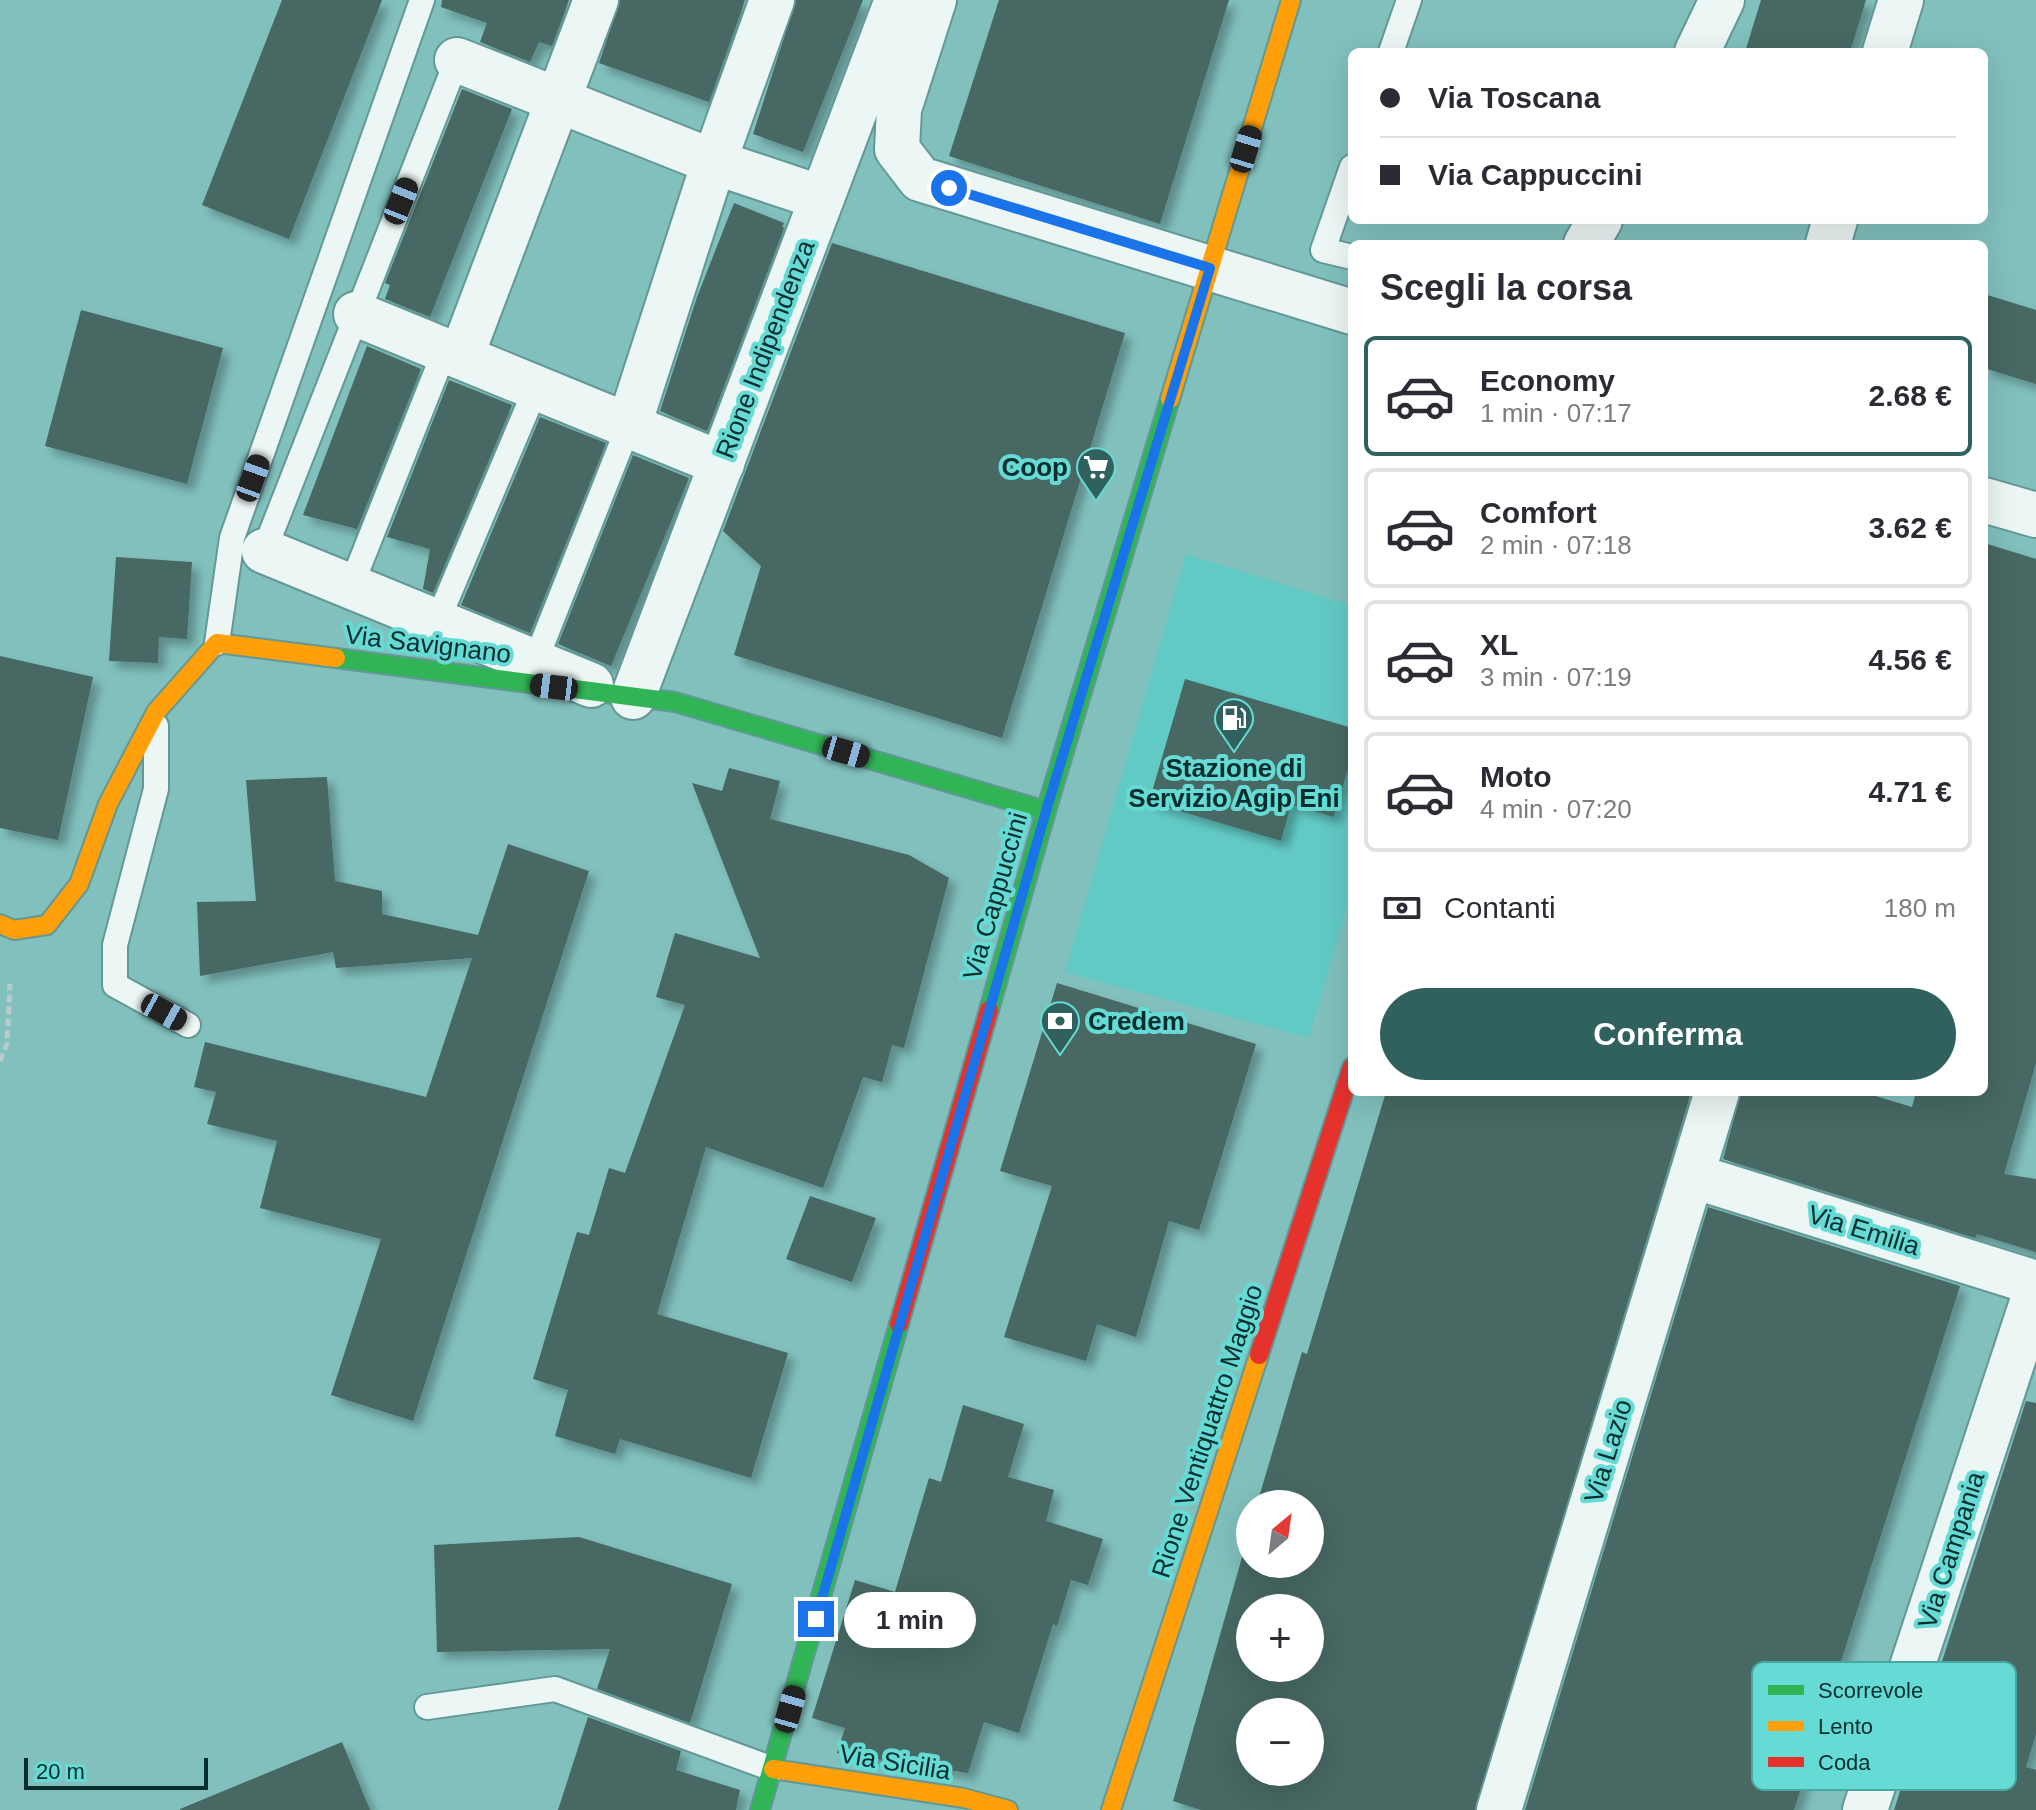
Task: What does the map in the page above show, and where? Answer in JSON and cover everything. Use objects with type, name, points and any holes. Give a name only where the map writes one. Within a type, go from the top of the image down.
[{"type":"street","points":[[453,353],[559,99],[596,0]]},
{"type":"street","points":[[629,425],[714,162],[772,0]]},
{"type":"street","name":"Rione Indipendenza","points":[[624,696],[722,464],[897,0]]},
{"type":"street","points":[[934,0],[899,109],[897,149],[920,179],[1348,311]]},
{"type":"street","name":"Via Cappuccini","points":[[760,1810],[1046,811],[1291,0]]},
{"type":"street","points":[[1699,48],[1722,0]]},
{"type":"street","points":[[1886,48],[1901,0]]},
{"type":"street","points":[[457,60],[714,162],[822,198]]},
{"type":"street","points":[[356,314],[722,464]]},
{"type":"street","points":[[1988,501],[2036,515]]},
{"type":"street","points":[[264,551],[624,696]]},
{"type":"street","name":"Via Savignano","points":[[217,643],[675,702],[1046,811]]},
{"type":"street","points":[[7,927],[47,925],[79,884],[108,804],[156,712],[217,643]]},
{"type":"street","name":"Rione Ventiquattro Maggio","points":[[1111,1810],[1348,1079]]},
{"type":"street","name":"Via Lazio","points":[[1499,1810],[1716,1096]]},
{"type":"street","name":"Via Emilia","points":[[1693,1176],[2036,1283]]},
{"type":"street","name":"Via Campania","points":[[1914,1662],[2036,1290]]},
{"type":"street","name":"Via Sicilia","points":[[773,1769],[1008,1810]]},
{"type":"street","name":"Via Campania","points":[[1865,1810],[1872,1790]]},
{"type":"lane","points":[[217,643],[232,538],[422,0]]},
{"type":"lane","points":[[1392,48],[1409,0]]},
{"type":"lane","points":[[264,551],[457,60]]},
{"type":"lane","points":[[1348,178],[1323,250],[1348,256]]},
{"type":"lane","points":[[351,586],[453,353]]},
{"type":"lane","points":[[437,622],[536,388]]},
{"type":"lane","points":[[535,662],[629,425]]},
{"type":"lane","points":[[156,712],[156,789],[115,945],[115,985],[188,1025]]},
{"type":"lane","points":[[427,1707],[555,1689],[773,1769]]},
{"type":"path","points":[[0,1061],[7,1044],[7,927]]},
{"type":"shaded area","points":[[1186,554],[1348,605],[1348,903],[1309,1038],[1065,972]]},
{"type":"building","points":[[282,0],[382,0],[289,239],[202,205]]},
{"type":"building","points":[[442,0],[569,0],[552,46],[539,42],[530,62],[480,42],[487,23],[441,7]]},
{"type":"building","points":[[620,0],[745,0],[709,102],[599,63]]},
{"type":"building","points":[[796,0],[863,0],[803,152],[753,134]]},
{"type":"building","points":[[999,0],[1229,0],[1160,224],[949,156]]},
{"type":"building","points":[[1761,0],[1866,0],[1851,48],[1746,48]]},
{"type":"building","points":[[462,89],[512,109],[430,317],[385,299],[390,285],[385,283]]},
{"type":"building","points":[[734,203],[784,223],[784,228],[707,431],[660,411],[697,297]]},
{"type":"building","points":[[832,243],[1125,333],[1002,738],[734,655],[761,566],[723,531]]},
{"type":"building","points":[[1988,295],[2036,310],[2036,384],[1988,369]]},
{"type":"building","points":[[81,310],[223,348],[187,484],[45,446]]},
{"type":"building","points":[[367,346],[421,369],[357,529],[303,515]]},
{"type":"building","points":[[449,380],[512,405],[433,593],[423,589],[430,549],[387,537]]},
{"type":"building","points":[[540,417],[606,443],[530,633],[461,605]]},
{"type":"building","points":[[633,455],[689,478],[611,666],[558,644]]},
{"type":"building","points":[[1988,544],[2036,559],[2036,1063],[2004,1174],[2036,1179],[2036,1252],[1977,1234],[1975,1238],[1723,1159],[1740,1096],[1875,1096],[1912,1107],[1915,1096],[1988,1096]]},
{"type":"building","points":[[116,557],[192,562],[187,639],[159,637],[158,663],[109,661]]},
{"type":"building","points":[[0,656],[93,677],[58,840],[0,828]]},
{"type":"building","points":[[1185,679],[1348,727],[1348,769],[1334,817],[1291,805],[1281,841],[1149,802]]},
{"type":"building","points":[[729,768],[780,781],[770,819],[909,855],[949,878],[904,1048],[892,1045],[882,1082],[863,1077],[823,1188],[706,1147],[657,1314],[788,1353],[751,1478],[620,1439],[615,1454],[555,1436],[568,1390],[533,1379],[577,1232],[589,1235],[609,1168],[625,1173],[685,1005],[656,997],[675,933],[760,958],[692,783],[722,791]]},
{"type":"building","points":[[327,777],[335,881],[382,891],[382,914],[478,935],[508,844],[589,871],[413,1421],[331,1395],[381,1239],[260,1208],[277,1141],[207,1124],[216,1092],[194,1087],[205,1042],[426,1097],[472,958],[336,968],[333,952],[200,976],[197,902],[256,901],[246,780]]},
{"type":"building","points":[[1057,983],[1256,1044],[1199,1230],[1169,1221],[1136,1337],[1097,1324],[1086,1361],[1004,1337],[1052,1186],[1000,1171]]},
{"type":"building","points":[[1385,1096],[1690,1096],[1475,1810],[1201,1810],[1173,1801],[1236,1578],[1324,1578],[1324,1490],[1261,1490],[1302,1352],[1307,1354]]},
{"type":"building","points":[[810,1196],[876,1218],[852,1282],[786,1259]]},
{"type":"building","points":[[1708,1207],[1960,1286],[1841,1662],[1752,1662],[1752,1790],[1800,1790],[1794,1810],[1525,1810]]},
{"type":"building","points":[[2026,1401],[2036,1403],[2036,1734],[2026,1767],[2036,1770],[2036,1810],[1894,1810],[1900,1790],[2016,1790],[2016,1662],[1942,1662]]},
{"type":"building","points":[[963,1405],[1024,1424],[1008,1477],[1054,1490],[1046,1521],[1103,1539],[1088,1585],[1071,1580],[1057,1626],[1053,1624],[1019,1733],[984,1722],[968,1773],[837,1753],[845,1728],[812,1718],[855,1580],[895,1592],[929,1478],[941,1482]]},
{"type":"building","points":[[579,1537],[732,1584],[690,1723],[597,1689],[610,1649],[437,1652],[434,1545]]},
{"type":"building","points":[[588,1717],[681,1751],[676,1770],[740,1790],[736,1810],[558,1810]]},
{"type":"building","points":[[342,1742],[370,1810],[180,1810],[180,1809]]},
{"type":"traffic: fast","points":[[989,1010],[1170,399]]},
{"type":"traffic: fast","points":[[336,658],[675,702],[1046,811]]},
{"type":"traffic: fast","points":[[760,1810],[899,1324]]},
{"type":"traffic: slow","points":[[1170,399],[1291,0]]},
{"type":"traffic: slow","points":[[0,924],[14,930],[47,925],[79,884],[108,804],[156,712],[217,643],[336,658]]},
{"type":"traffic: slow","points":[[1111,1810],[1259,1355]]},
{"type":"traffic: slow","points":[[773,1769],[964,1798],[1008,1810]]},
{"type":"traffic: jam","points":[[899,1324],[989,1010]]},
{"type":"traffic: jam","points":[[1259,1355],[1348,1079]]},
{"type":"place","name":"Coop","points":[[1096,501]]},
{"type":"place","name":"Stazione di Servizio Agip Eni","points":[[1234,752]]},
{"type":"place","name":"Credem","points":[[1060,1055]]},
{"type":"route","points":[[816,1619],[1046,811],[1210,268],[949,188]]}]
